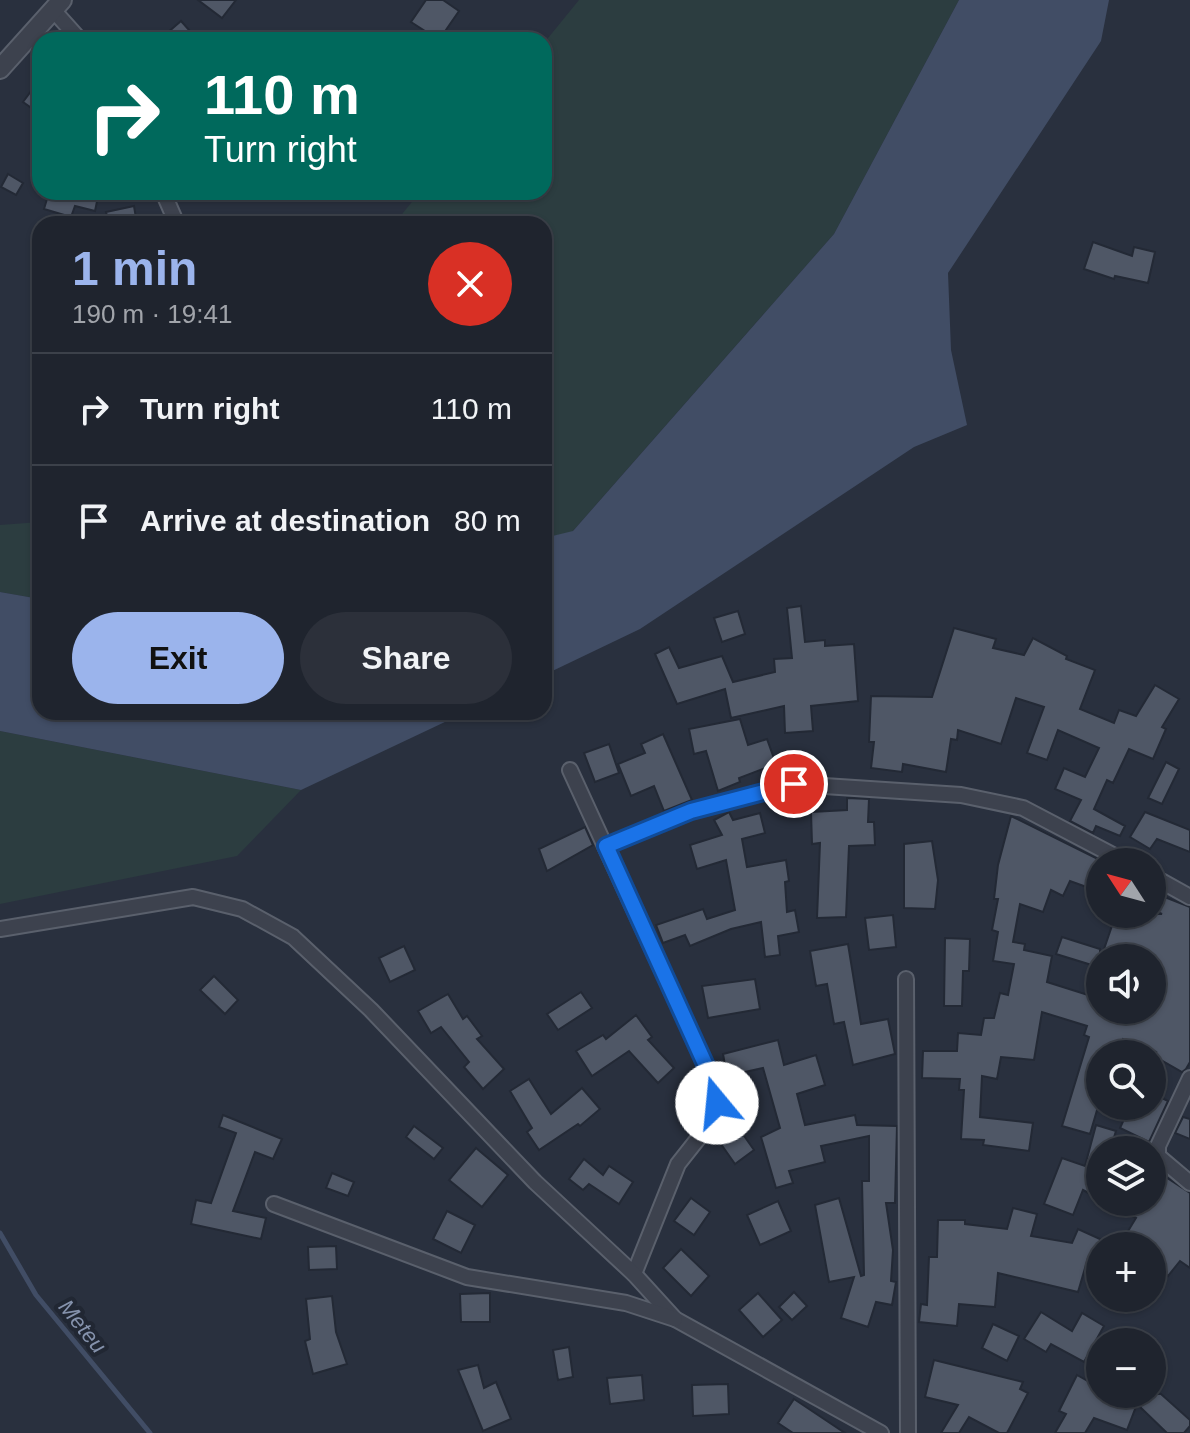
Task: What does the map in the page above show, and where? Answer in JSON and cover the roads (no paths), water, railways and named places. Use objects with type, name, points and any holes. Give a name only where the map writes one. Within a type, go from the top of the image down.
[{"type":"street","points":[[34,32],[58,6],[75,32]]},
{"type":"street","points":[[0,69],[32,34]]},
{"type":"street","points":[[570,770],[707,1068],[717,1103],[712,1121],[678,1164],[634,1274]]},
{"type":"street","points":[[606,846],[691,811],[794,784],[961,795],[1023,808],[1099,848]]},
{"type":"street","points":[[1166,884],[1190,897]]},
{"type":"street","points":[[0,929],[193,897],[242,909],[293,937],[371,1010],[535,1182],[634,1274],[675,1319]]},
{"type":"street","points":[[906,979],[908,1433]]},
{"type":"street","points":[[1190,1078],[1158,1146],[1158,1156],[1190,1183]]},
{"type":"street","points":[[274,1204],[467,1277],[626,1303],[675,1319],[881,1433]]},
{"type":"water","points":[[959,0],[1109,0],[1101,41],[948,273],[951,350],[967,425],[914,447],[640,629],[552,671],[552,536],[573,531],[834,234]]},
{"type":"water","points":[[0,592],[32,598],[32,720],[449,720],[301,790],[0,731]]},
{"type":"waterway","name":"Meteu","points":[[0,1233],[36,1295],[150,1433]]}]
